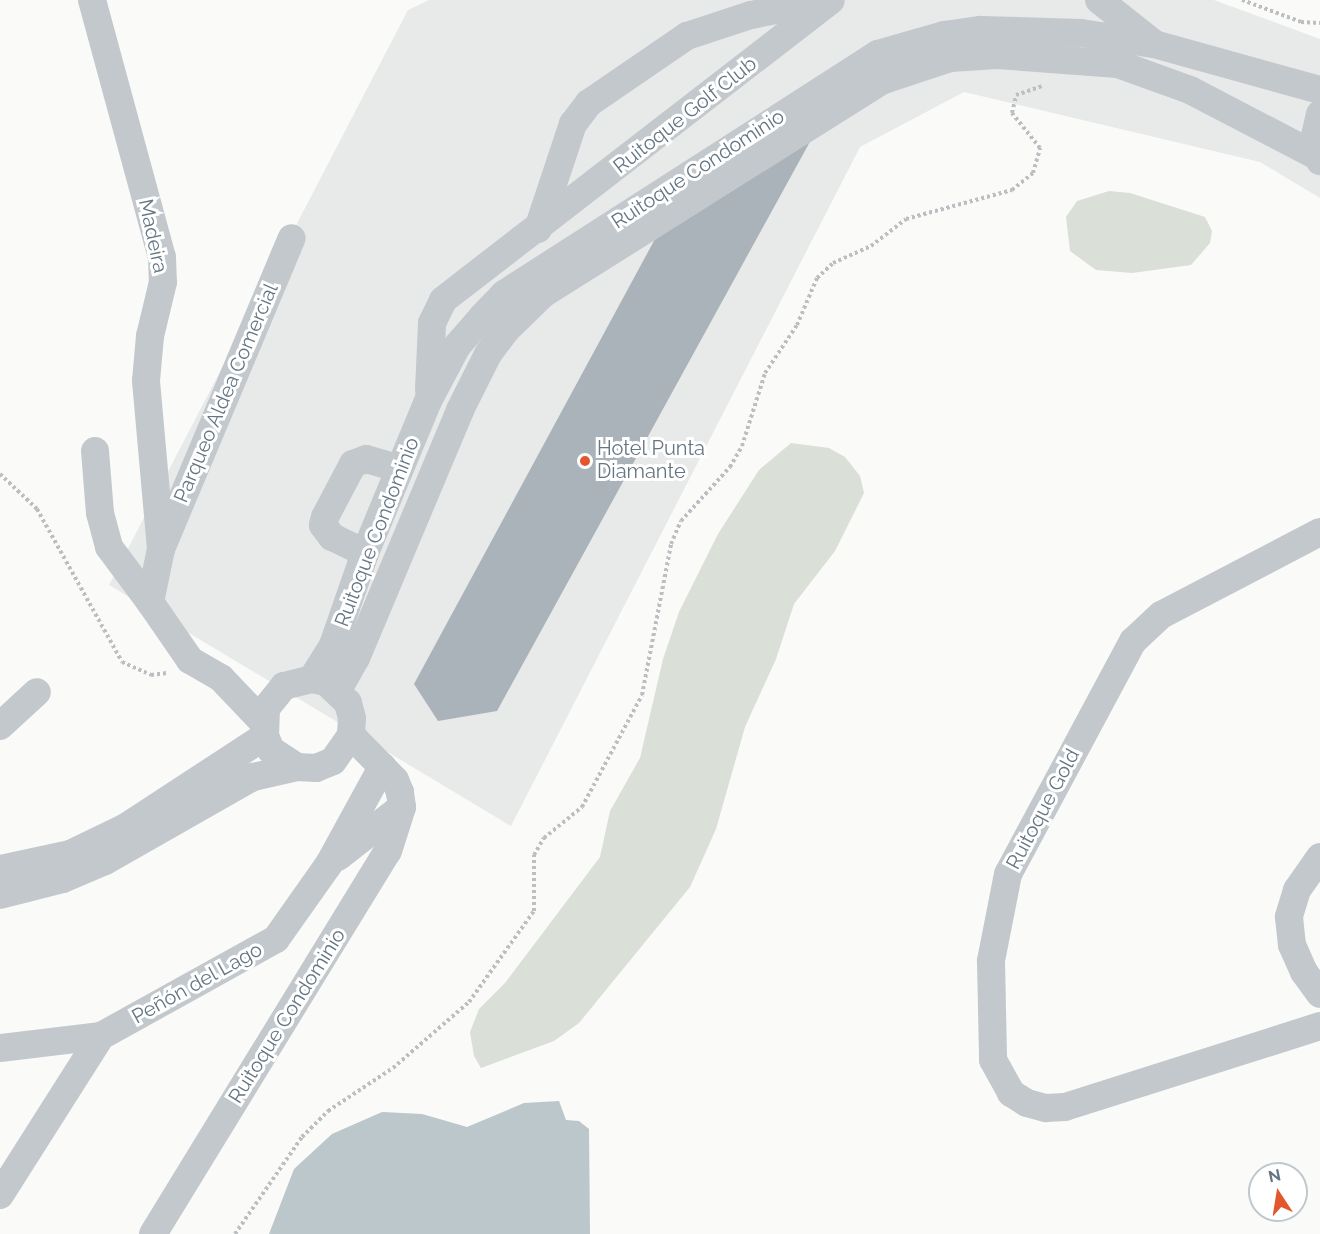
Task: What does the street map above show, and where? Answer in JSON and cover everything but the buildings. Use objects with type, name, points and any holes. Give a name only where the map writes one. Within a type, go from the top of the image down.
[{"type":"street","name":"Madeira","points":[[92,0],[162,257],[163,282],[150,336],[146,381],[161,549]]},
{"type":"street","name":"Ruitoque Golf Club","points":[[538,230],[573,124],[589,103],[687,36],[742,17],[829,0]]},
{"type":"street","name":"Ruitoque Golf Club","points":[[428,401],[432,323],[443,300],[538,230],[829,0]]},
{"type":"street","points":[[1099,0],[1154,44]]},
{"type":"street","name":"Ruitoque Condominio","points":[[325,685],[333,645],[365,553],[428,401],[457,346],[504,294],[878,54],[944,35],[981,30],[1081,33],[1154,44],[1320,90]]},
{"type":"street","name":"Ruitoque Condominio","points":[[325,685],[356,658],[460,410],[506,330],[543,294],[880,81],[950,58],[998,55],[1118,64],[1190,90],[1319,159]]},
{"type":"street","name":"Ruitoque Condominio","points":[[1319,159],[1314,139],[1320,114]]},
{"type":"street","name":"Parqueo Aldea Comercial","points":[[161,549],[292,238]]},
{"type":"street","points":[[95,451],[100,513],[109,547],[190,660],[221,678],[264,729],[277,755],[297,767]]},
{"type":"street","points":[[365,553],[332,537],[324,525],[326,517],[353,464],[366,459],[400,469]]},
{"type":"street","name":"Ruitoque Gold","points":[[1320,532],[1161,615],[1133,641],[1110,676],[1071,759],[1008,874],[991,961],[996,1069],[1011,1093],[1027,1103],[1046,1108],[1065,1107],[1320,1026]]},
{"type":"street","points":[[150,602],[161,549]]},
{"type":"street","points":[[221,678],[284,686],[325,685],[348,703],[351,735],[395,780],[402,807],[329,864]]},
{"type":"street","points":[[0,869],[70,854],[126,827],[224,766],[264,729],[266,708],[284,686]]},
{"type":"street","points":[[0,726],[37,692]]},
{"type":"street","points":[[333,761],[351,735]]},
{"type":"street","points":[[0,895],[63,879],[95,866],[253,777],[297,767],[315,768],[333,761],[379,766]]},
{"type":"street","points":[[329,864],[379,766]]},
{"type":"street","name":"Ruitoque Condominio","points":[[153,1234],[388,851],[402,807]]},
{"type":"street","points":[[1320,857],[1297,890],[1288,917],[1292,945],[1304,972],[1320,994]]},
{"type":"street","name":"Peñón del Lago","points":[[0,1048],[101,1036],[276,939],[329,864]]},
{"type":"street","name":"Peñón del Lago","points":[[0,1196],[101,1036]]},
{"type":"path","points":[[1242,0],[1301,22],[1320,23]]},
{"type":"path","points":[[235,1234],[302,1137],[328,1111],[393,1068],[469,1002],[534,911],[534,855],[544,838],[582,807],[642,695],[671,544],[677,529],[742,446],[765,373],[797,326],[817,278],[833,263],[871,246],[906,219],[1012,190],[1034,173],[1040,148],[1012,114],[1016,95],[1053,86]]},
{"type":"path","points":[[0,474],[37,509],[122,662],[151,675],[177,671],[190,660]]},
{"type":"shaded area","points":[[429,0],[1214,0],[1320,39],[1320,198],[1260,162],[964,92],[860,147],[511,826],[109,585],[408,10]]},
{"type":"shaded area","points":[[1109,191],[1130,193],[1205,217],[1212,231],[1210,243],[1191,265],[1132,273],[1096,270],[1070,251],[1066,217],[1077,201]]},
{"type":"shaded area","points":[[791,443],[829,448],[845,457],[860,476],[864,493],[835,551],[794,604],[776,659],[745,727],[716,829],[690,887],[579,1023],[554,1041],[481,1068],[474,1056],[470,1032],[479,1009],[505,983],[600,857],[610,811],[640,758],[663,659],[679,612],[718,534],[759,470]]},
{"type":"shaded area","points":[[559,1101],[566,1120],[579,1121],[589,1129],[590,1234],[269,1234],[294,1169],[332,1134],[382,1112],[422,1114],[467,1127],[524,1103]]},
{"type":"place","name":"Hotel Punta Diamante","points":[[585,461]]}]
